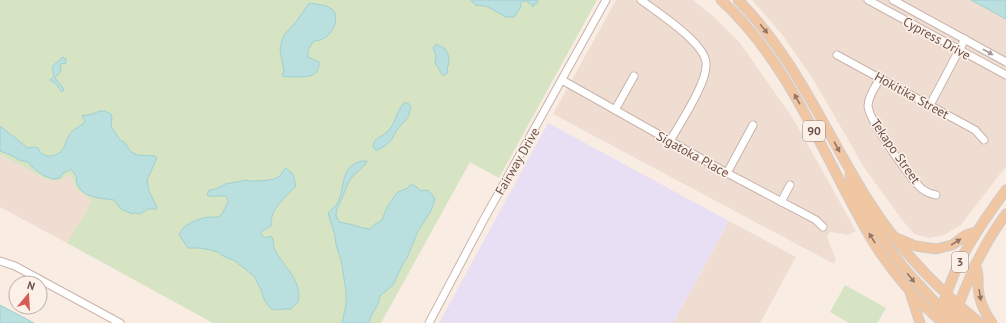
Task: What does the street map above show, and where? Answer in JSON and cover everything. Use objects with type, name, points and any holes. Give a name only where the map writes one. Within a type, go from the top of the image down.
[{"type":"main road","name":"90","points":[[721,0],[736,14],[759,41],[782,72],[873,240],[893,271],[939,319]]},
{"type":"main road","name":"90","points":[[738,0],[762,25],[788,61],[868,200],[893,236],[925,274],[946,295]]},
{"type":"main road","points":[[849,167],[852,185],[888,246],[914,281],[939,319],[949,323]]},
{"type":"main road","name":"3","points":[[939,319],[946,295],[960,262],[976,232],[1006,190]]},
{"type":"main road","name":"3","points":[[955,314],[975,265],[990,238],[1006,214]]},
{"type":"main road","points":[[893,236],[916,246],[936,249],[952,245],[966,236],[976,232]]},
{"type":"main road","points":[[975,265],[978,273],[980,302],[992,323]]},
{"type":"main road","points":[[910,290],[920,323]]},
{"type":"main road","points":[[946,295],[955,314],[965,323]]},
{"type":"main road","points":[[955,314],[980,323]]},
{"type":"street","name":"Fairway Drive","points":[[429,323],[483,221],[606,0]]},
{"type":"street","points":[[641,0],[670,21],[699,46],[706,62],[705,77],[670,141]]},
{"type":"street","name":"Cypress Drive","points":[[868,0],[1006,76]]},
{"type":"street","name":"Cypress Drive","points":[[893,0],[1006,62]]},
{"type":"street","points":[[930,105],[965,39]]},
{"type":"street","name":"Hokitika Street","points":[[837,55],[975,130],[984,140]]},
{"type":"street","points":[[615,110],[634,76]]},
{"type":"street","name":"Tekapo Street","points":[[880,78],[869,100],[871,116],[912,179],[922,189],[936,195]]},
{"type":"street","name":"Sigatoka Place","points":[[562,80],[727,173],[816,220],[823,227]]},
{"type":"street","points":[[727,173],[753,125]]},
{"type":"street","points":[[780,202],[790,185]]},
{"type":"street","points":[[0,261],[15,266],[120,323]]},
{"type":"shaded area","points":[[616,0],[693,0],[714,17],[740,43],[794,120],[856,231],[848,235],[830,232],[827,237],[836,260],[834,264],[553,114]]},
{"type":"shaded area","points":[[752,0],[1006,0],[1006,166],[961,225],[944,235],[929,238],[914,234],[865,169],[813,79],[781,33]]},
{"type":"shaded area","points":[[548,123],[729,221],[673,323],[439,323]]},
{"type":"shaded area","points":[[0,155],[44,178],[68,175],[72,178],[76,189],[91,200],[86,212],[67,243],[0,207]]},
{"type":"shaded area","points":[[729,221],[796,257],[760,323],[673,323]]},
{"type":"green space","points":[[0,0],[597,0],[499,178],[470,162],[381,323],[213,323],[67,243],[86,212],[91,200],[76,189],[72,178],[68,175],[58,181],[44,178],[0,155]]},
{"type":"green space","points":[[845,285],[886,308],[877,323],[849,323],[830,312]]},
{"type":"water","points":[[471,0],[538,0],[537,4],[534,4],[533,7],[527,1],[522,1],[520,4],[521,7],[514,17],[506,17],[486,6],[475,5]]},
{"type":"water","points":[[971,0],[1006,0],[1006,19]]},
{"type":"water","points":[[309,3],[327,6],[334,11],[336,21],[329,35],[314,41],[308,50],[308,57],[319,62],[316,73],[306,77],[284,77],[282,75],[284,71],[280,50],[282,40]]},
{"type":"water","points":[[436,44],[444,48],[448,56],[448,72],[443,76],[435,63],[436,56],[433,48]]},
{"type":"water","points":[[62,57],[66,59],[66,63],[60,64],[61,71],[55,78],[64,90],[62,92],[56,84],[50,80],[54,77],[52,67]]},
{"type":"water","points":[[404,103],[408,103],[411,107],[408,117],[396,131],[392,139],[376,151],[373,146],[375,141],[391,128],[401,106]]},
{"type":"water","points":[[105,111],[111,114],[111,126],[120,140],[125,143],[130,151],[137,155],[155,156],[157,158],[147,180],[149,191],[157,207],[156,209],[148,209],[140,214],[132,214],[121,209],[114,200],[90,196],[85,193],[78,185],[76,179],[77,177],[71,169],[62,174],[60,178],[53,179],[44,176],[28,162],[19,160],[0,151],[0,126],[28,148],[38,148],[40,152],[46,156],[53,156],[63,149],[71,133],[84,123],[85,121],[82,116]]},
{"type":"water","points":[[362,161],[367,161],[349,182],[337,208],[336,216],[339,222],[370,229],[382,220],[387,207],[396,194],[408,188],[410,185],[414,185],[421,191],[427,190],[435,199],[431,211],[418,231],[407,258],[393,285],[380,296],[369,323],[342,323],[346,305],[346,291],[341,260],[328,213],[338,202],[346,172],[355,164]]},
{"type":"water","points":[[286,168],[293,174],[296,186],[279,204],[273,214],[271,226],[261,233],[262,236],[266,238],[271,236],[275,250],[292,274],[298,287],[299,294],[298,302],[291,309],[275,310],[270,308],[264,299],[254,276],[235,261],[211,250],[188,248],[179,235],[183,228],[191,223],[208,217],[219,217],[222,214],[228,202],[227,197],[209,196],[207,195],[209,190],[216,189],[225,184],[247,180],[260,181],[278,178]]},
{"type":"water","points":[[0,305],[8,309],[8,315],[19,315],[34,323],[0,323]]}]
